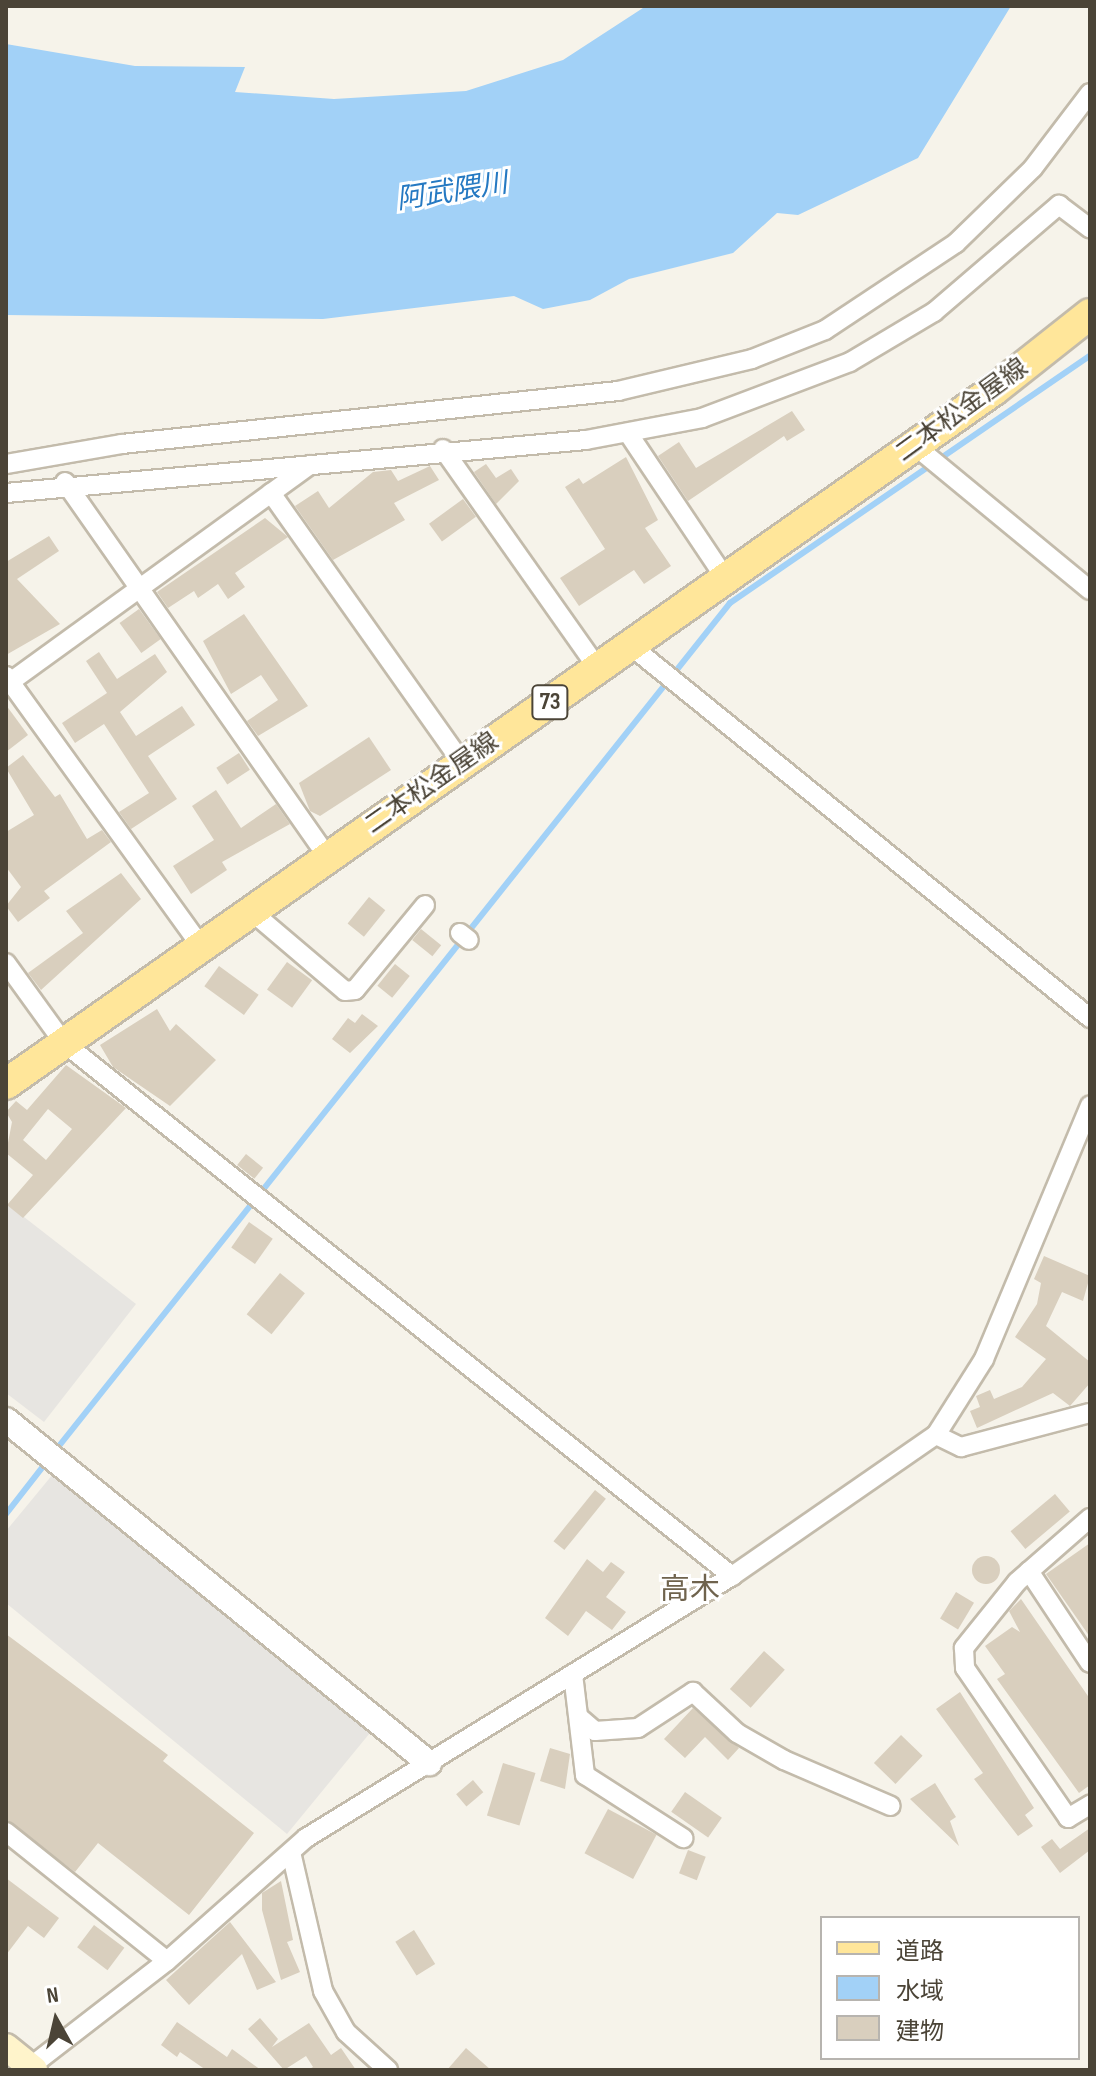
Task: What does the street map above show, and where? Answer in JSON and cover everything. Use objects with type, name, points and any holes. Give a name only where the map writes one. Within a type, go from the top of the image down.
[{"type":"main road","name":"二本松金屋線","points":[[6,1084],[725,578],[926,455],[1090,314]]},
{"type":"main road","points":[[6,2047],[30,2069]]},
{"type":"street","points":[[6,464],[122,444],[618,391],[752,359],[825,330],[956,243],[1033,168],[1090,93]]},
{"type":"street","points":[[6,493],[65,482],[312,464],[628,433],[760,400],[850,362],[934,312],[1059,205],[1090,228]]},
{"type":"street","points":[[628,433],[725,578]]},
{"type":"street","points":[[443,449],[598,669]]},
{"type":"street","points":[[926,455],[1090,590]]},
{"type":"street","points":[[201,946],[8,681],[312,464]]},
{"type":"street","points":[[65,482],[328,857]]},
{"type":"street","points":[[271,493],[462,763]]},
{"type":"street","points":[[631,646],[1090,1018]]},
{"type":"street","points":[[251,911],[345,991],[355,990],[425,905]]},
{"type":"street","points":[[6,963],[64,1043],[732,1576]]},
{"type":"street","points":[[30,2069],[167,1961],[291,1852],[732,1576],[936,1435],[984,1359],[1090,1105]]},
{"type":"street","points":[[936,1435],[961,1447],[1090,1413]]},
{"type":"street","points":[[6,1420],[429,1763]]},
{"type":"street","points":[[1090,1518],[1029,1571],[964,1648],[965,1668],[1068,1818],[1090,1805]]},
{"type":"street","points":[[1029,1571],[1090,1663]]},
{"type":"street","points":[[573,1674],[585,1775],[683,1838]]},
{"type":"street","points":[[580,1718],[595,1731],[638,1728],[693,1692],[737,1733],[784,1760],[891,1806]]},
{"type":"street","points":[[6,1832],[167,1961]]},
{"type":"street","points":[[291,1852],[323,1991],[346,2032],[388,2070]]},
{"type":"shaded area","points":[[6,1203],[136,1304],[44,1422],[6,1393]]},
{"type":"shaded area","points":[[58,1468],[374,1728],[287,1834],[6,1603],[6,1531]]},
{"type":"water","name":"阿武隈川","points":[[646,6],[1011,6],[918,158],[798,215],[777,213],[733,253],[629,279],[590,300],[543,309],[514,296],[323,319],[6,315],[6,44],[135,66],[245,67],[235,92],[334,99],[466,91],[563,60]]},
{"type":"building","points":[[792,411],[805,430],[787,441],[784,436],[688,501],[658,456],[679,442],[696,468]]},
{"type":"building","points":[[626,457],[658,520],[645,528],[671,566],[644,584],[634,570],[579,606],[560,578],[605,549],[565,487],[579,478],[583,484]]},
{"type":"building","points":[[486,464],[496,478],[511,469],[519,481],[496,504],[474,472]]},
{"type":"building","points":[[430,466],[439,480],[394,503],[405,520],[333,560],[295,506],[318,491],[329,508],[373,472],[391,470],[398,481]]},
{"type":"building","points":[[463,499],[476,517],[442,541],[429,524]]},
{"type":"building","points":[[265,518],[288,537],[235,573],[245,587],[228,599],[218,584],[198,598],[194,591],[168,608],[157,592]]},
{"type":"building","points":[[49,536],[59,551],[17,579],[60,624],[6,655],[6,562]]},
{"type":"building","points":[[139,609],[161,639],[141,653],[120,623]]},
{"type":"building","points":[[244,614],[308,706],[258,736],[247,721],[278,700],[261,675],[231,694],[203,641]]},
{"type":"building","points":[[99,652],[117,679],[155,654],[167,672],[120,712],[136,736],[182,706],[195,725],[148,756],[177,799],[131,829],[119,812],[149,793],[104,724],[75,743],[62,723],[107,693],[86,661]]},
{"type":"building","points":[[6,705],[28,735],[6,752]]},
{"type":"building","points":[[369,737],[391,770],[320,816],[310,811],[299,783]]},
{"type":"building","points":[[239,753],[250,770],[227,784],[216,768]]},
{"type":"building","points":[[23,755],[55,797],[60,794],[87,839],[102,830],[111,842],[44,891],[50,898],[18,922],[6,906],[21,887],[6,867],[6,832],[34,815],[6,768]]},
{"type":"building","points":[[216,790],[241,828],[276,804],[290,824],[222,862],[227,870],[191,894],[173,866],[214,840],[192,806]]},
{"type":"building","points":[[121,873],[141,899],[41,990],[28,973],[83,933],[66,911]]},
{"type":"building","points":[[369,897],[385,910],[364,937],[348,923]]},
{"type":"building","points":[[421,929],[441,945],[432,956],[412,940]]},
{"type":"building","points":[[287,962],[312,980],[292,1008],[267,990]]},
{"type":"building","points":[[395,964],[410,976],[392,998],[377,986]]},
{"type":"building","points":[[219,966],[259,995],[244,1015],[204,986]]},
{"type":"building","points":[[157,1009],[170,1031],[176,1024],[216,1060],[170,1106],[113,1067],[100,1045]]},
{"type":"building","points":[[362,1014],[378,1026],[350,1053],[332,1039],[348,1018],[355,1023]]},
{"type":"building","points":[[66,1065],[126,1108],[23,1218],[7,1205],[33,1175],[6,1153],[12,1122],[6,1112],[16,1101],[27,1110]],"holes":[[[48,1109],[72,1129],[46,1160],[23,1140]]]},
{"type":"building","points":[[246,1154],[263,1168],[254,1179],[237,1165]]},
{"type":"building","points":[[249,1222],[273,1239],[255,1264],[231,1247]]},
{"type":"building","points":[[1044,1256],[1090,1276],[1083,1301],[1062,1292],[1046,1326],[1090,1362],[1090,1383],[1070,1406],[1053,1393],[977,1428],[970,1411],[980,1407],[976,1396],[990,1390],[994,1399],[1022,1387],[1046,1359],[1015,1337],[1037,1304],[1041,1283],[1034,1279]]},
{"type":"building","points":[[280,1273],[305,1293],[272,1334],[247,1314]]},
{"type":"building","points":[[595,1490],[606,1499],[564,1550],[553,1541]]},
{"type":"building","points":[[1055,1494],[1070,1512],[1025,1549],[1011,1531]]},
{"type":"building","points":[[1090,1543],[1090,1637],[1046,1574]]},
{"type":"building","points":[[986,1556],[996,1560],[1000,1570],[996,1580],[986,1584],[976,1580],[972,1570],[976,1560]]},
{"type":"building","points":[[587,1559],[603,1572],[611,1562],[625,1572],[606,1597],[626,1612],[612,1630],[586,1611],[568,1636],[545,1618]]},
{"type":"building","points":[[956,1592],[974,1603],[958,1629],[940,1619]]},
{"type":"building","points":[[1021,1599],[1090,1699],[1090,1785],[1079,1793],[997,1679],[1005,1674],[985,1646],[1012,1627],[1020,1632],[1009,1611]]},
{"type":"building","points":[[6,1634],[168,1755],[163,1761],[254,1833],[189,1915],[98,1843],[75,1872],[6,1820]]},
{"type":"building","points":[[764,1651],[785,1670],[751,1708],[730,1689]]},
{"type":"building","points":[[960,1692],[1034,1808],[1025,1815],[1033,1826],[1018,1836],[974,1779],[983,1773],[936,1709]]},
{"type":"building","points":[[693,1708],[739,1748],[728,1760],[705,1737],[685,1758],[664,1739]]},
{"type":"building","points":[[901,1735],[923,1756],[895,1784],[874,1763]]},
{"type":"building","points":[[550,1748],[570,1754],[565,1789],[540,1781]]},
{"type":"building","points":[[503,1763],[536,1773],[519,1826],[487,1816]]},
{"type":"building","points":[[473,1780],[483,1792],[466,1806],[456,1794]]},
{"type":"building","points":[[935,1783],[956,1817],[950,1821],[959,1846],[910,1799]]},
{"type":"building","points":[[685,1792],[722,1818],[708,1837],[671,1812]]},
{"type":"building","points":[[608,1809],[657,1835],[633,1879],[585,1853]]},
{"type":"building","points":[[1090,1828],[1090,1850],[1060,1873],[1041,1847],[1052,1839],[1060,1849]]},
{"type":"building","points":[[688,1850],[706,1857],[697,1880],[679,1873]]},
{"type":"building","points":[[6,1878],[59,1918],[44,1938],[28,1926],[6,1955]]},
{"type":"building","points":[[281,1881],[293,1940],[287,1942],[300,1972],[281,1980],[262,1910],[262,1893]]},
{"type":"building","points":[[230,1922],[276,1982],[257,1990],[242,1954],[189,2005],[166,1980]]},
{"type":"building","points":[[94,1925],[124,1948],[107,1970],[77,1947]]},
{"type":"building","points":[[414,1930],[435,1964],[417,1976],[395,1942]]},
{"type":"building","points":[[260,2018],[278,2039],[272,2047],[309,2023],[331,2055],[341,2048],[356,2070],[308,2070],[313,2067],[306,2056],[284,2070],[248,2029]]},
{"type":"building","points":[[177,2022],[227,2057],[232,2049],[261,2070],[206,2070],[180,2052],[177,2057],[161,2045]]},
{"type":"building","points":[[466,2048],[491,2070],[447,2070]]},
{"type":"waterway","points":[[55,1451],[730,603],[1090,356]]},
{"type":"waterway","points":[[6,1514],[48,1460]]},
{"type":"district","name":"高木","points":[[690,1590]]}]
